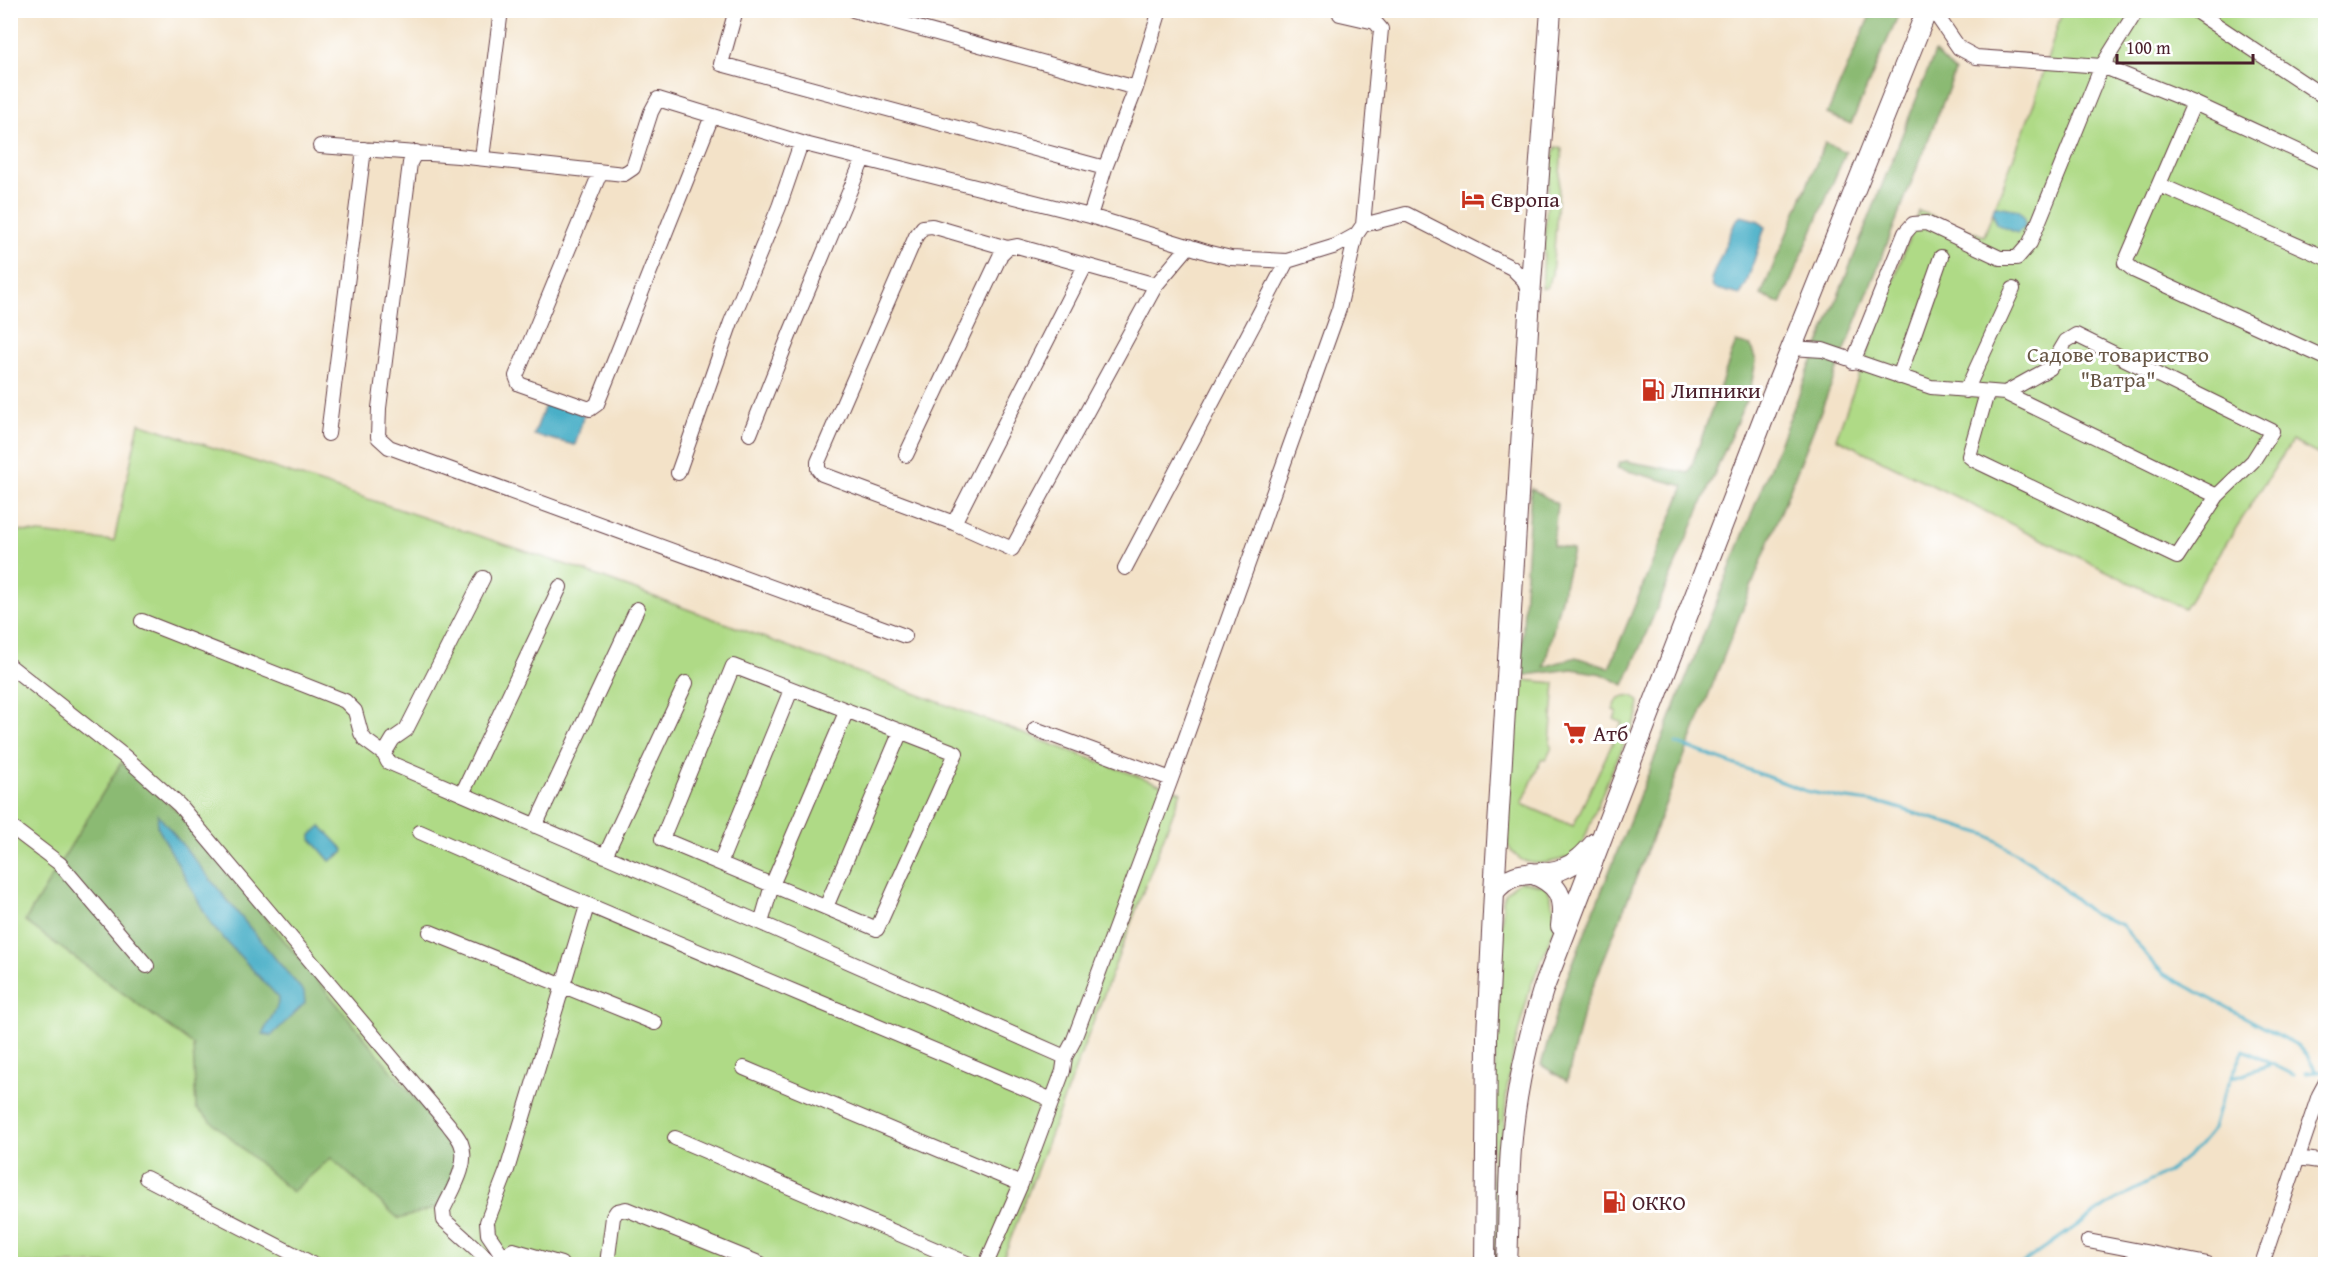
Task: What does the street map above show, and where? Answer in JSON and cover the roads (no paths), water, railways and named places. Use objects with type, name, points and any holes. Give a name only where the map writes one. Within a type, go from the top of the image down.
[{"type":"highway","points":[[1485,1264],[1487,1036],[1494,892],[1533,250],[1551,10]]},
{"type":"highway","points":[[1507,1264],[1511,1149],[1517,1104],[1534,1018],[1558,946],[1791,348],[1926,10]]},
{"type":"highway","points":[[1494,892],[1513,876],[1552,872],[1570,866],[1601,837]]},
{"type":"highway","points":[[1531,873],[1552,883],[1562,900],[1563,913],[1558,946]]},
{"type":"street","points":[[482,158],[501,10]]},
{"type":"street","points":[[736,10],[721,64],[1105,168]]},
{"type":"street","points":[[853,10],[1136,88]]},
{"type":"street","points":[[1090,216],[1105,168],[1136,88],[1160,10]]},
{"type":"street","points":[[1933,10],[1959,48],[1976,57],[2102,66],[2194,104],[2325,164]]},
{"type":"street","points":[[1853,362],[1905,233],[1913,224],[1926,223],[2000,258],[2017,258],[2030,243],[2102,66],[2137,10]]},
{"type":"street","points":[[2194,10],[2325,98]]},
{"type":"street","points":[[986,1264],[1021,1184],[1063,1071],[1065,1057],[1077,1031],[1171,778],[1339,309],[1359,230],[1382,29],[1376,22],[1340,14]]},
{"type":"street","points":[[320,146],[482,158],[624,174],[633,168],[657,99],[801,143],[1090,216],[1231,258],[1287,261],[1336,246],[1359,230],[1406,214],[1512,268],[1524,280],[1530,297]]},
{"type":"street","points":[[2194,104],[2125,263],[2134,271],[2325,358]]},
{"type":"street","points":[[600,172],[516,376],[519,384],[590,409],[597,404],[712,116]]},
{"type":"street","points":[[678,473],[731,322],[779,207],[801,143]]},
{"type":"street","points":[[328,434],[364,149]]},
{"type":"street","points":[[416,152],[410,163],[392,294],[379,408],[380,441],[389,447],[905,636]]},
{"type":"street","points":[[750,434],[863,159]]},
{"type":"street","points":[[2160,185],[2325,258]]},
{"type":"street","points":[[1156,285],[1017,246],[1007,248],[932,226],[923,227],[911,247],[818,462],[818,469],[822,474],[954,523],[1012,549],[1156,285],[1189,246]]},
{"type":"street","points":[[906,455],[1001,254],[1007,248]]},
{"type":"street","points":[[1512,268],[1533,250]]},
{"type":"street","points":[[1899,377],[1941,257]]},
{"type":"street","points":[[1125,568],[1287,261]]},
{"type":"street","points":[[954,523],[1084,266]]},
{"type":"street","points":[[1965,391],[2013,290]]},
{"type":"street","points":[[1987,393],[1969,456],[2177,557],[2217,496],[2253,461],[2272,431],[2076,334],[2066,341],[2050,368],[2005,393]]},
{"type":"street","points":[[1791,348],[1823,350],[1931,387],[2005,393],[2217,496]]},
{"type":"street","points":[[384,753],[393,739],[406,730],[483,578]]},
{"type":"street","points":[[462,794],[560,587]]},
{"type":"street","points":[[535,826],[637,609]]},
{"type":"street","points":[[142,621],[345,701],[355,711],[365,740],[384,753],[388,762],[761,922],[1065,1057]]},
{"type":"street","points":[[10,666],[124,756],[179,805],[448,1124],[461,1143],[464,1152],[460,1171],[442,1210],[442,1215],[444,1220],[500,1262]]},
{"type":"street","points":[[733,666],[847,710],[956,753],[877,929],[662,839],[733,666]]},
{"type":"street","points":[[605,856],[686,683]]},
{"type":"street","points":[[720,863],[791,690]]},
{"type":"street","points":[[761,922],[772,885],[847,710]]},
{"type":"street","points":[[1035,729],[1171,778]]},
{"type":"street","points":[[826,907],[901,731]]},
{"type":"street","points":[[10,826],[60,864],[147,966]]},
{"type":"street","points":[[420,832],[587,906],[796,991],[1052,1100]]},
{"type":"street","points":[[500,1262],[488,1234],[487,1222],[507,1170],[587,906]]},
{"type":"street","points":[[430,932],[655,1023]]},
{"type":"street","points":[[744,1068],[1021,1184]]},
{"type":"street","points":[[2262,1264],[2325,1082]]},
{"type":"street","points":[[675,1138],[969,1264]]},
{"type":"street","points":[[2298,1158],[2325,1162]]},
{"type":"street","points":[[146,1178],[313,1264]]},
{"type":"street","points":[[606,1264],[613,1217],[617,1211],[626,1209],[761,1264]]},
{"type":"street","points":[[2088,1241],[2208,1264]]},
{"type":"street","points":[[500,1262],[513,1250],[561,1264]]},
{"type":"water","points":[[1994,207],[2019,210],[2024,218],[2025,227],[2017,233],[1996,224],[1993,212]]},
{"type":"water","points":[[1741,216],[1759,221],[1765,227],[1746,285],[1740,295],[1713,288],[1711,279],[1736,220]]},
{"type":"water","points":[[547,400],[584,415],[575,445],[534,435]]},
{"type":"water","points":[[158,815],[304,992],[305,1003],[271,1036],[263,1034],[277,1007],[279,998],[212,926],[157,826]]},
{"type":"water","points":[[321,826],[344,850],[330,861],[311,839],[311,835]]},
{"type":"waterway","points":[[1676,743],[1806,791],[1885,804],[1987,835],[2032,863],[2093,914],[2122,925],[2164,974],[2297,1045],[2308,1057],[2316,1072],[2326,1071]]},
{"type":"waterway","points":[[2021,1264],[2110,1203],[2169,1171],[2198,1147],[2213,1129],[2221,1101],[2244,1050],[2294,1075]]},
{"type":"waterway","points":[[2231,1078],[2272,1064]]},
{"type":"waterway","points":[[2306,1073],[2316,1072]]},
{"type":"place","name":"Європа","points":[[1473,199]]},
{"type":"place","name":"Липники","points":[[1653,390]]},
{"type":"place","name":"Атб","points":[[1575,733]]},
{"type":"place","name":"ОККО","points":[[1614,1202]]},
{"type":"park label","name":"Садове товариство \"Ватра\"","points":[[2118,366]]}]
